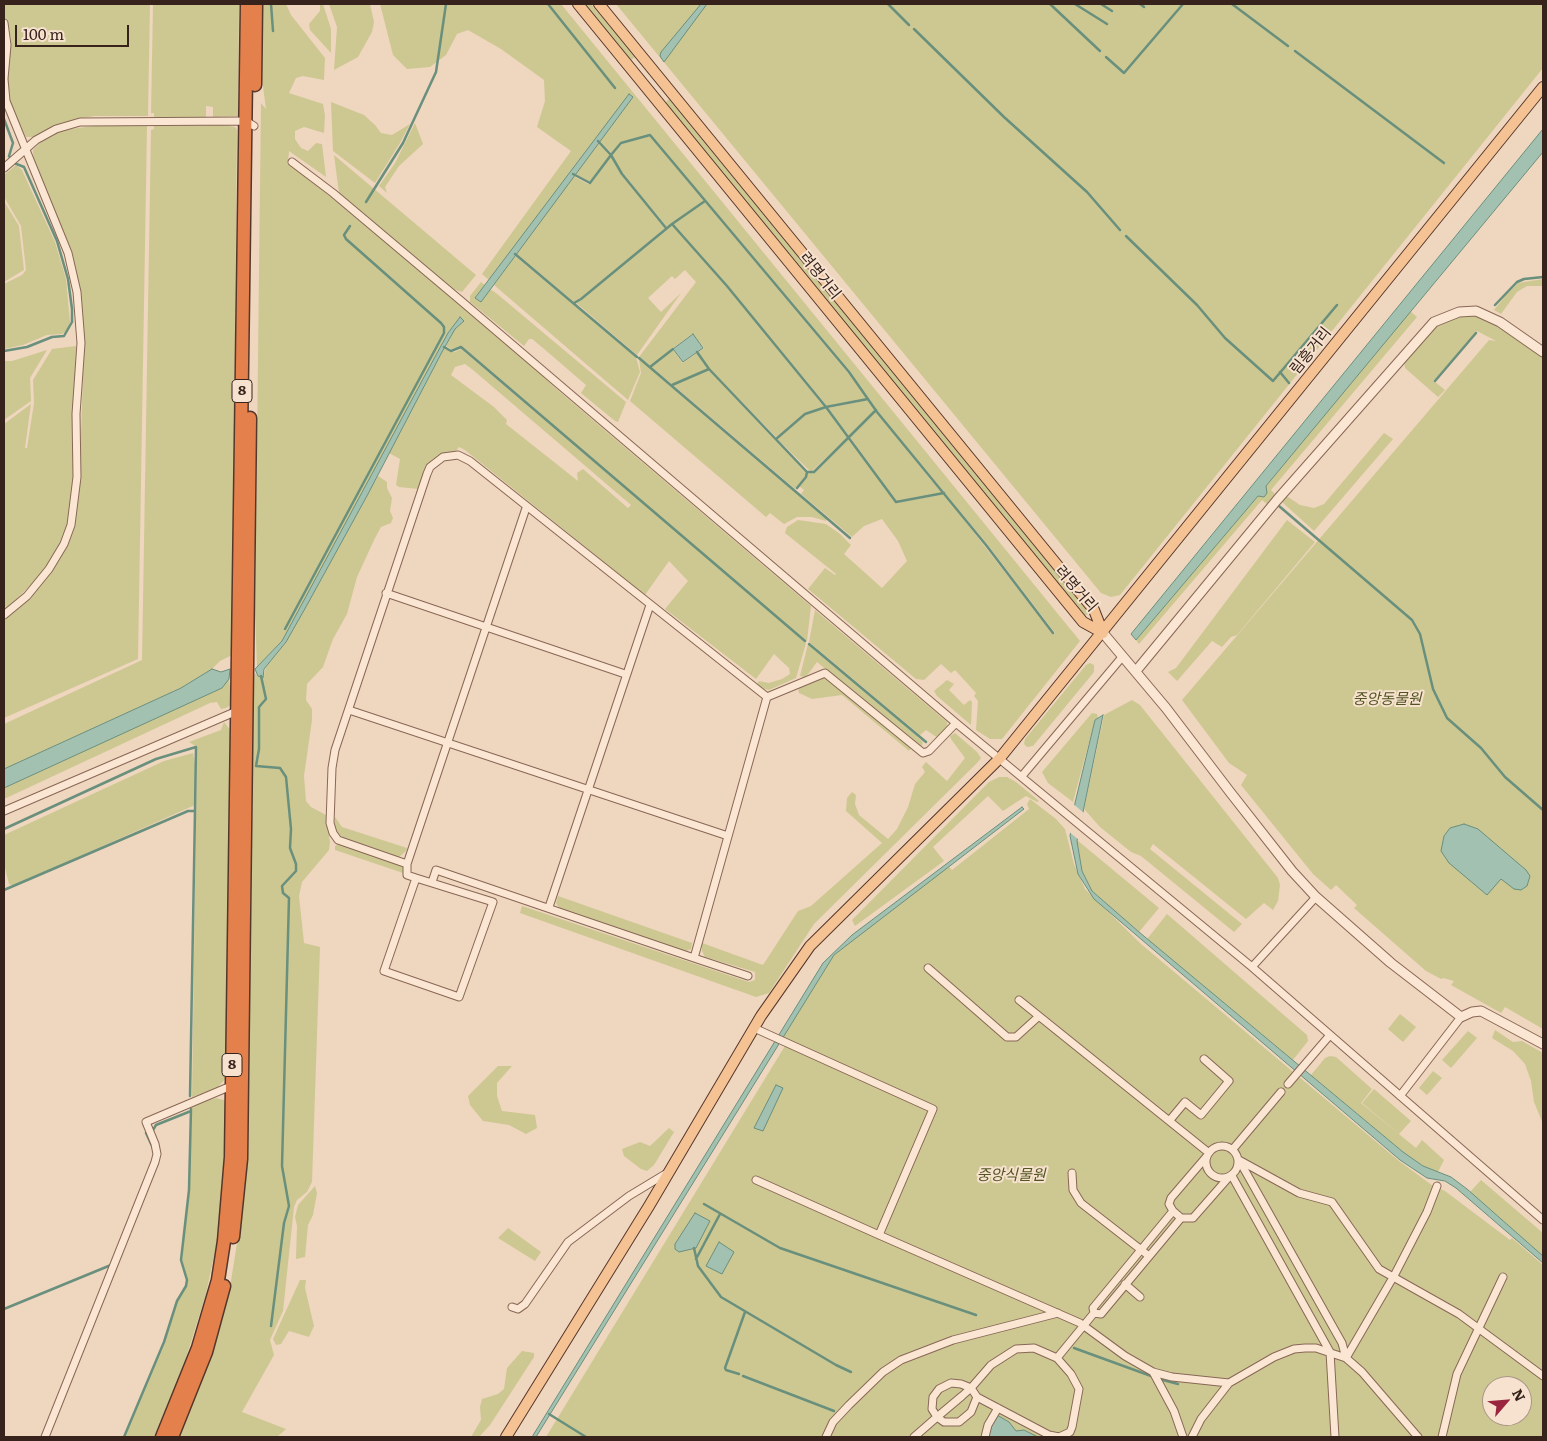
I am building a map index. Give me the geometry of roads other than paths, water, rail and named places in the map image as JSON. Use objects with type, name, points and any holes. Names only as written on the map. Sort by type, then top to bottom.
[{"type":"highway","name":"8","points":[[247,4],[250,124]]},
{"type":"highway","name":"8","points":[[172,1437],[214,1326],[226,1279],[237,1205],[241,1150],[242,661],[250,124],[256,4]]},
{"type":"highway","name":"8","points":[[162,1437],[198,1348],[218,1280],[228,1200],[237,711],[242,681]]},
{"type":"main road","name":"려명거리","points":[[578,4],[1083,622],[1103,633]]},
{"type":"main road","name":"려명거리","points":[[600,4],[1094,610],[1103,633]]},
{"type":"main road","name":"림흥거리","points":[[506,1437],[670,1171],[754,1028],[810,946],[1000,758],[1543,87]]},
{"type":"street","points":[[4,23],[8,45],[4,94],[63,239],[77,292],[81,343],[76,414],[77,477],[73,519],[64,544],[39,583],[18,605],[4,616]]},
{"type":"street","points":[[4,168],[25,148],[56,129],[80,122],[250,124]]},
{"type":"street","points":[[292,162],[333,193],[460,300],[956,723],[1252,967],[1543,1220]]},
{"type":"street","points":[[1136,671],[1277,500],[1434,322],[1459,312],[1476,312],[1500,322],[1543,352]]},
{"type":"street","points":[[407,864],[338,840],[333,833],[330,823],[332,768],[386,593],[427,474],[430,467],[443,457],[458,455],[470,461],[526,508],[767,696]]},
{"type":"street","points":[[416,878],[384,971],[459,997],[493,902],[407,875],[407,864],[526,508]]},
{"type":"street","points":[[386,593],[485,628],[626,674]]},
{"type":"street","points":[[549,907],[650,605]]},
{"type":"street","points":[[1103,633],[1136,671],[1292,871],[1316,897],[1391,963],[1461,1017]]},
{"type":"street","points":[[1022,776],[1123,656]]},
{"type":"street","points":[[767,696],[825,673],[923,753],[932,748],[956,723]]},
{"type":"street","points":[[694,958],[767,696]]},
{"type":"street","points":[[349,710],[728,836]]},
{"type":"street","points":[[4,811],[237,711]]},
{"type":"street","points":[[432,882],[436,870],[748,976]]},
{"type":"street","points":[[1252,967],[1316,897]]},
{"type":"street","points":[[928,968],[1007,1037],[1016,1037],[1038,1017]]},
{"type":"street","points":[[1019,1000],[1170,1120],[1208,1154]]},
{"type":"street","points":[[1400,1096],[1461,1017],[1472,1012],[1481,1011],[1543,1044]]},
{"type":"street","points":[[754,1028],[933,1108],[878,1235]]},
{"type":"street","points":[[1288,1084],[1330,1035]]},
{"type":"street","points":[[1170,1120],[1185,1102],[1201,1115],[1229,1081],[1204,1060]]},
{"type":"street","points":[[45,1437],[155,1162],[157,1154],[155,1144],[146,1122],[231,1086]]},
{"type":"street","points":[[1233,1149],[1281,1092]]},
{"type":"street","points":[[1239,1160],[1238,1167],[1198,1214],[1189,1220],[1181,1218],[1173,1212],[1169,1204],[1171,1198],[1208,1154],[1222,1146],[1233,1149],[1342,1343],[1346,1358]]},
{"type":"street","points":[[1208,1154],[1206,1164],[1210,1173],[1220,1179],[1230,1176]]},
{"type":"street","points":[[1239,1160],[1299,1193],[1332,1202],[1372,1261],[1384,1273],[1394,1276],[1459,1314],[1543,1376]]},
{"type":"street","points":[[512,1307],[518,1309],[525,1304],[568,1242],[629,1196],[670,1171]]},
{"type":"street","points":[[1072,1173],[1073,1190],[1081,1203],[1150,1256]]},
{"type":"street","points":[[1230,1176],[1330,1352],[1335,1437]]},
{"type":"street","points":[[756,1180],[1084,1325],[1125,1356],[1153,1372],[1172,1377],[1229,1383]]},
{"type":"street","points":[[1346,1358],[1394,1276],[1427,1212],[1437,1186]]},
{"type":"street","points":[[1057,1358],[1094,1313],[1093,1308],[1140,1249],[1173,1212]]},
{"type":"street","points":[[1094,1313],[1101,1314],[1181,1218]]},
{"type":"street","points":[[1442,1437],[1454,1383],[1478,1328],[1503,1278]]},
{"type":"street","points":[[1125,1284],[1140,1297]]},
{"type":"street","points":[[826,1437],[833,1422],[849,1405],[883,1372],[901,1360],[946,1342],[1058,1313]]},
{"type":"street","points":[[914,1437],[937,1417],[971,1388],[991,1366],[1016,1349],[1034,1348],[1057,1358],[1071,1374],[1079,1389],[1070,1432],[1065,1435],[1054,1436],[977,1397],[971,1388],[954,1383],[939,1389],[932,1403],[937,1417],[950,1424],[959,1422],[971,1412],[977,1397]]},
{"type":"street","points":[[1192,1437],[1200,1419],[1229,1383],[1274,1357],[1294,1349],[1316,1348],[1346,1358],[1362,1372],[1418,1437]]},
{"type":"street","points":[[1153,1372],[1174,1411],[1183,1437]]},
{"type":"street","points":[[985,1437],[988,1425],[998,1408]]},
{"type":"waterway","points":[[271,4],[273,31]]},
{"type":"waterway","points":[[366,202],[403,143],[436,72],[446,4]]},
{"type":"waterway","points":[[548,4],[615,88]]},
{"type":"waterway","points":[[888,4],[909,25]]},
{"type":"waterway","points":[[1050,4],[1100,51]]},
{"type":"waterway","points":[[1075,4],[1107,24]]},
{"type":"waterway","points":[[1101,4],[1112,11]]},
{"type":"waterway","points":[[1140,4],[1144,7]]},
{"type":"waterway","points":[[1106,57],[1124,73],[1183,4]]},
{"type":"waterway","points":[[1232,4],[1288,46]]},
{"type":"waterway","points":[[914,29],[1004,117],[1087,192],[1120,230]]},
{"type":"waterway","points":[[1295,51],[1444,163]]},
{"type":"waterway","points":[[4,119],[13,143],[9,156],[14,163],[24,167],[57,241],[68,279],[72,309],[72,322],[64,336],[52,337],[27,347],[4,351]]},
{"type":"waterway","points":[[598,141],[611,155],[621,143],[650,135],[849,372],[877,412],[986,545],[1053,633]]},
{"type":"waterway","points":[[573,174],[590,183],[611,155],[622,174],[666,228]]},
{"type":"waterway","points":[[574,303],[672,224],[705,201]]},
{"type":"waterway","points":[[672,224],[727,286],[826,407],[896,502],[944,493]]},
{"type":"waterway","points":[[285,629],[444,333],[444,327],[441,323],[346,239],[344,235],[350,226]]},
{"type":"waterway","points":[[1126,236],[1197,305],[1225,338],[1273,381],[1337,305]]},
{"type":"waterway","points":[[515,254],[637,357]]},
{"type":"waterway","points":[[1495,305],[1517,282],[1524,279],[1543,277]]},
{"type":"waterway","points":[[1435,381],[1476,333]]},
{"type":"waterway","points":[[444,347],[451,351],[461,347],[805,641]]},
{"type":"waterway","points":[[650,367],[673,349]]},
{"type":"waterway","points":[[697,352],[709,369]]},
{"type":"waterway","points":[[639,358],[850,538]]},
{"type":"waterway","points":[[672,385],[709,369],[807,472],[806,477],[797,488]]},
{"type":"waterway","points":[[1280,372],[1289,383]]},
{"type":"waterway","points":[[776,439],[805,414],[826,407],[868,399]]},
{"type":"waterway","points":[[807,472],[814,472],[876,410]]},
{"type":"waterway","points":[[1279,506],[1412,620],[1420,634],[1433,689],[1447,718],[1481,748],[1505,777],[1543,810]]},
{"type":"waterway","points":[[809,644],[926,742]]},
{"type":"waterway","points":[[261,676],[266,699],[259,707],[259,749],[256,766],[280,768],[286,777],[291,829],[290,848],[296,864],[296,871],[282,886],[283,893],[289,898],[282,1166],[289,1206],[284,1223],[271,1326]]},
{"type":"waterway","points":[[4,829],[156,759],[196,747],[195,811]]},
{"type":"waterway","points":[[4,890],[188,811],[195,811],[190,1096]]},
{"type":"waterway","points":[[124,1437],[164,1342],[177,1301],[186,1286],[187,1280],[181,1260],[189,1190],[191,1109]]},
{"type":"waterway","points":[[153,1130],[156,1125],[191,1111]]},
{"type":"waterway","points":[[146,1133],[153,1148]]},
{"type":"waterway","points":[[704,1204],[780,1248],[976,1315]]},
{"type":"waterway","points":[[696,1259],[720,1214]]},
{"type":"waterway","points":[[694,1248],[698,1266],[721,1297],[851,1372]]},
{"type":"waterway","points":[[4,1309],[111,1265]]},
{"type":"waterway","points":[[739,1374],[725,1368],[745,1312]]},
{"type":"waterway","points":[[1074,1348],[1151,1376]]},
{"type":"waterway","points":[[743,1376],[834,1411]]},
{"type":"waterway","points":[[1163,1380],[1178,1384]]},
{"type":"waterway","points":[[549,1414],[586,1437]]},
{"type":"park label","name":"중앙동물원","points":[[1387,700]]},
{"type":"park label","name":"중앙식물원","points":[[1011,1176]]}]
